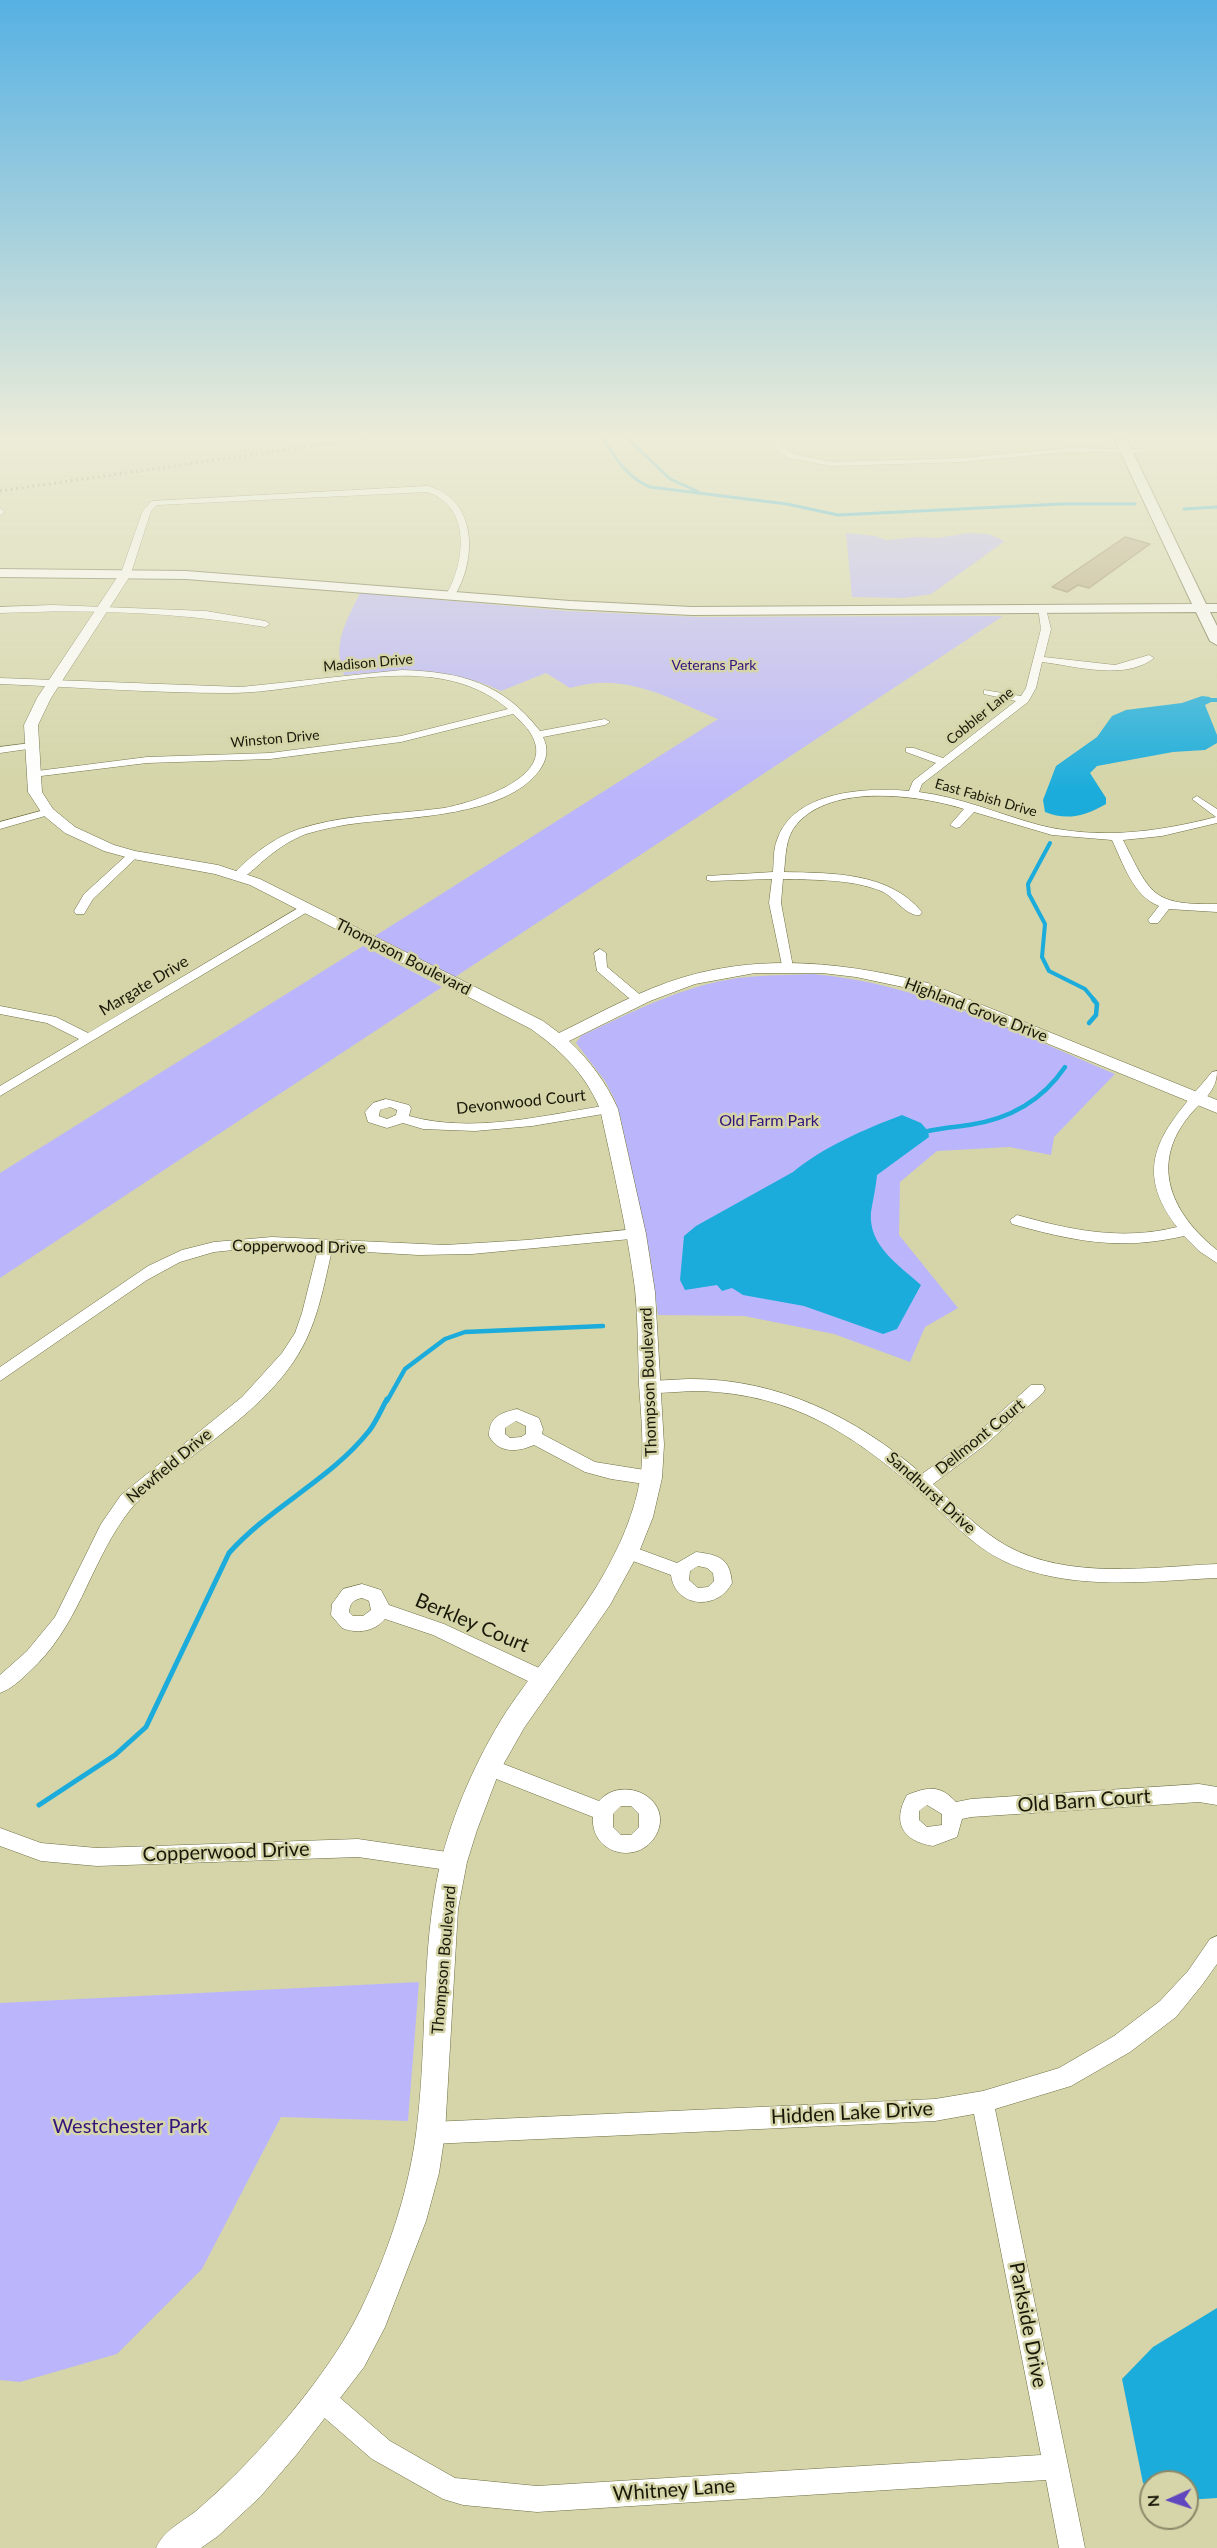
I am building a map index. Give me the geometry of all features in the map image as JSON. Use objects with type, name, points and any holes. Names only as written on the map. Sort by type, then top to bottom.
[{"type":"main road","points":[[1185,555],[1213,604],[1217,641]]},
{"type":"main road","points":[[0,573],[126,573],[257,579],[570,605],[692,611],[1041,609],[1060,613],[1213,604]]},
{"type":"street","points":[[126,573],[132,555]]},
{"type":"street","points":[[451,595],[464,565],[464,555]]},
{"type":"street","name":"Thompson Boulevard","points":[[126,573],[54,683],[31,725],[35,792],[48,812],[83,837],[133,855],[218,870],[275,891],[537,1025],[558,1040],[583,1064],[609,1109],[636,1234],[645,1292],[653,1444],[651,1478],[642,1517],[628,1552],[602,1598],[515,1720],[488,1767],[464,1830],[454,1862],[445,1909],[431,2133],[424,2173],[414,2211],[374,2316],[353,2356],[322,2399],[248,2485],[206,2524],[172,2548]]},
{"type":"street","points":[[0,610],[53,608],[206,614],[265,624]]},
{"type":"street","name":"Cobbler Lane","points":[[913,794],[917,783],[1024,700],[1031,688],[1046,629],[1041,609]]},
{"type":"street","points":[[1038,659],[1115,668],[1125,667],[1149,658]]},
{"type":"street","name":"Madison Drive","points":[[0,681],[253,689],[368,675],[428,674],[452,677],[483,687],[508,702],[537,735]]},
{"type":"street","points":[[987,692],[1024,700]]},
{"type":"street","name":"Winston Drive","points":[[33,774],[147,760],[270,756],[313,751],[400,738],[516,710]]},
{"type":"street","points":[[238,876],[267,851],[302,832],[336,824],[465,807],[495,796],[522,782],[538,765],[542,750],[537,735],[605,722]]},
{"type":"street","points":[[0,750],[31,746]]},
{"type":"street","points":[[910,750],[944,762]]},
{"type":"street","name":"East Fabish Drive","points":[[787,967],[775,903],[784,831],[799,815],[818,804],[843,797],[886,793],[913,794],[941,799],[1048,830],[1116,837],[1161,835],[1217,820]]},
{"type":"street","points":[[1197,799],[1217,814]]},
{"type":"street","points":[[956,825],[971,808]]},
{"type":"street","points":[[0,826],[48,812]]},
{"type":"street","points":[[1116,837],[1144,888],[1152,898],[1166,904],[1187,908],[1217,908]]},
{"type":"street","points":[[80,911],[88,897],[133,855]]},
{"type":"street","points":[[711,878],[748,875],[833,879],[876,886],[889,890],[916,912]]},
{"type":"street","points":[[1154,921],[1166,904]]},
{"type":"street","name":"Margate Drive","points":[[0,1092],[306,908]]},
{"type":"street","points":[[600,953],[601,968],[640,1001]]},
{"type":"street","name":"Highland Grove Drive","points":[[558,1040],[666,989],[708,976],[751,968],[835,968],[875,974],[922,986],[1217,1107]]},
{"type":"street","points":[[0,1010],[51,1020],[89,1039]]},
{"type":"street","points":[[1217,1075],[1175,1124],[1166,1138],[1161,1165],[1166,1195],[1186,1230],[1217,1258]]},
{"type":"street","name":"Devonwood Court","points":[[402,1118],[423,1125],[483,1125],[609,1109]]},
{"type":"street","points":[[1017,1220],[1086,1238],[1109,1241],[1158,1238],[1186,1230]]},
{"type":"street","name":"Copperwood Drive","points":[[0,1375],[142,1276],[169,1261],[197,1251],[231,1245],[270,1243],[419,1250],[472,1249],[636,1234]]},
{"type":"street","name":"Newfield Drive","points":[[0,1685],[31,1660],[57,1628],[112,1518],[127,1500],[252,1398],[291,1353],[302,1333],[326,1245]]},
{"type":"street","name":"Sandhurst Drive","points":[[651,1387],[709,1386],[761,1393],[794,1402],[854,1429],[883,1450],[976,1535],[1013,1558],[1045,1569],[1070,1574],[1102,1575],[1217,1571]]},
{"type":"street","name":"Dellmont Court","points":[[921,1484],[979,1441],[1037,1389]]},
{"type":"street","points":[[533,1437],[591,1467],[651,1478]]},
{"type":"street","points":[[628,1552],[680,1571]]},
{"type":"street","name":"Berkley Court","points":[[380,1610],[438,1629],[545,1680]]},
{"type":"street","points":[[488,1767],[603,1812]]},
{"type":"street","name":"Old Barn Court","points":[[952,1812],[971,1808],[1199,1793],[1217,1796]]},
{"type":"street","name":"Copperwood Drive","points":[[0,1837],[41,1852],[97,1857],[358,1848],[454,1862]]},
{"type":"street","name":"Hidden Lake Drive","points":[[431,2133],[935,2110],[983,2102],[1063,2078],[1122,2044],[1168,2009],[1196,1978],[1217,1946]]},
{"type":"street","name":"Parkside Drive","points":[[983,2102],[1072,2548]]},
{"type":"street","name":"Whitney Lane","points":[[322,2399],[381,2450],[452,2490],[463,2493],[537,2499],[1056,2467]]},
{"type":"green space","points":[[848,555],[986,555],[931,594],[904,598],[852,597]]},
{"type":"green space","name":"Veterans Park","points":[[360,593],[567,611],[698,617],[1003,616],[455,977],[375,936],[718,719],[646,689],[609,683],[570,688],[546,673],[501,691],[482,683],[444,674],[384,672],[344,675],[339,653],[340,643],[346,623]]},
{"type":"green space","points":[[363,946],[442,987],[0,1278],[0,1173]]},
{"type":"green space","name":"Old Farm Park","points":[[813,974],[853,979],[930,999],[1005,1027],[1115,1074],[1054,1137],[1051,1155],[1009,1147],[937,1151],[900,1182],[899,1235],[958,1308],[925,1327],[910,1362],[834,1334],[744,1316],[658,1315],[650,1256],[615,1100],[605,1081],[576,1043],[581,1036],[619,1018],[697,987],[738,978]]},
{"type":"green space","name":"Westchester Park","points":[[419,1982],[408,2121],[281,2117],[202,2269],[117,2354],[20,2382],[0,2380],[0,2003]]},
{"type":"water","points":[[1202,696],[1210,697],[1211,702],[1205,705],[1217,735],[1217,743],[1205,750],[1173,752],[1097,766],[1090,773],[1106,798],[1106,804],[1091,812],[1076,816],[1068,817],[1045,812],[1043,800],[1056,766],[1097,737],[1112,716],[1126,710],[1182,703]]},
{"type":"water","points":[[902,1115],[921,1123],[928,1131],[929,1137],[877,1175],[871,1212],[874,1235],[880,1245],[921,1285],[897,1329],[883,1334],[804,1306],[743,1295],[732,1288],[722,1291],[717,1285],[685,1290],[680,1280],[684,1236],[696,1226],[793,1172],[831,1147]]},
{"type":"water","points":[[1217,2308],[1217,2498],[1199,2499],[1199,2470],[1140,2470],[1122,2379],[1153,2347]]},
{"type":"building","points":[[1099,555],[1135,555],[1089,588],[1078,585],[1067,592],[1052,587]]},
{"type":"waterway","points":[[1210,700],[1217,700]]},
{"type":"waterway","points":[[1050,843],[1028,884],[1029,894],[1045,924],[1042,957],[1049,971],[1085,989],[1095,1001]]},
{"type":"waterway","points":[[1089,1023],[1096,1015],[1097,1004],[1093,999]]},
{"type":"waterway","points":[[928,1131],[984,1122],[1011,1113],[1046,1090],[1065,1067]]},
{"type":"waterway","points":[[387,1401],[405,1369],[445,1339],[465,1332],[603,1326]]},
{"type":"waterway","points":[[39,1805],[115,1755],[146,1727],[229,1553],[263,1521],[318,1479],[353,1448],[372,1427],[387,1399]]}]
